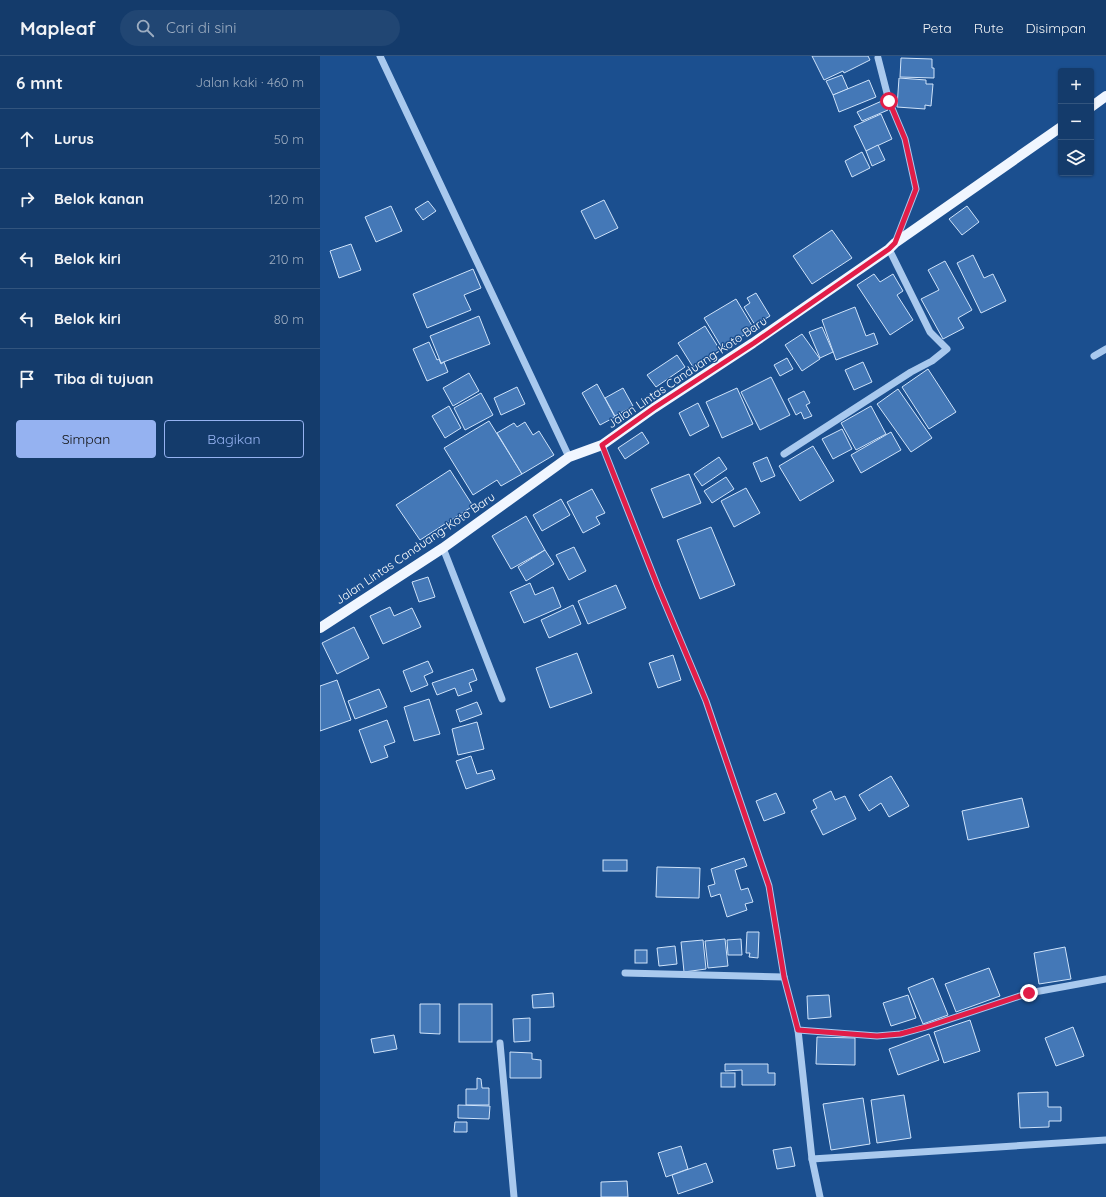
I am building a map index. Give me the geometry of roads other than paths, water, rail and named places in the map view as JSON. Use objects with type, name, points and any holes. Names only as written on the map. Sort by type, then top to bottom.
[{"type":"main road","points":[[1094,105],[1106,96]]},
{"type":"main road","name":"Jalan Lintas Canduang-Koto Baru","points":[[320,628],[442,548],[569,457],[602,445],[654,408],[754,343],[1058,129]]},
{"type":"street","points":[[380,56],[569,457]]},
{"type":"street","points":[[784,454],[911,372],[932,361],[946,349],[930,332],[892,246],[916,189],[905,139],[889,101],[878,58]]},
{"type":"street","points":[[1094,356],[1106,349]]},
{"type":"street","points":[[602,445],[658,587],[706,701],[769,886],[784,977],[798,1030],[812,1159],[820,1197]]},
{"type":"street","points":[[442,548],[502,699]]},
{"type":"street","points":[[625,973],[784,977]]},
{"type":"street","points":[[798,1030],[877,1036],[900,1034],[926,1027],[1029,993],[1106,979]]},
{"type":"street","points":[[500,1042],[514,1197]]},
{"type":"street","points":[[812,1159],[1106,1140]]}]
